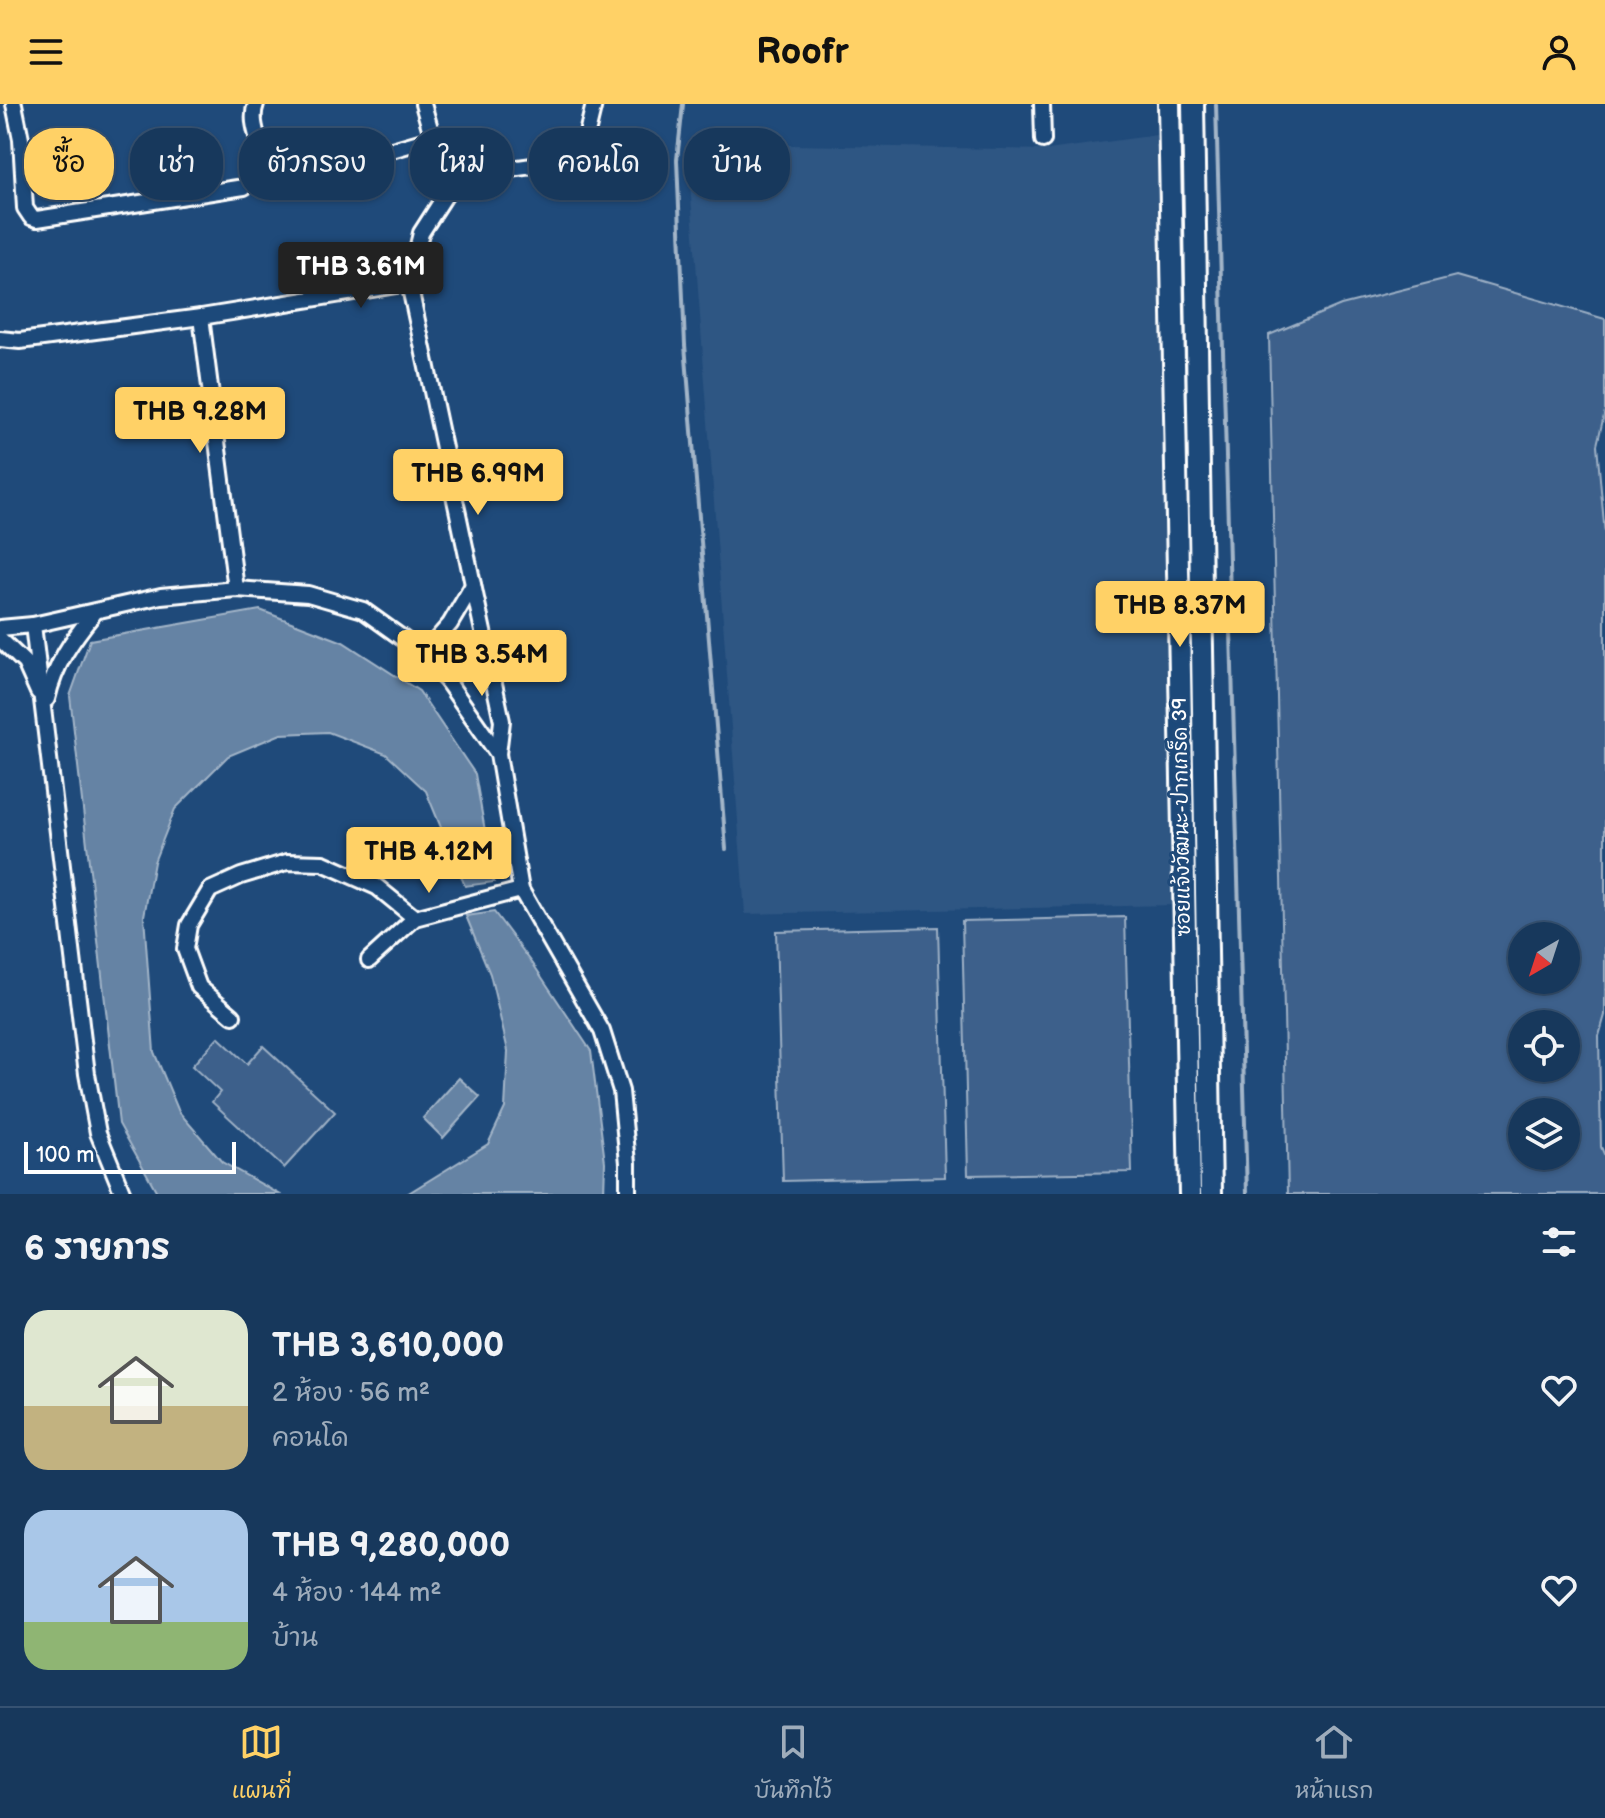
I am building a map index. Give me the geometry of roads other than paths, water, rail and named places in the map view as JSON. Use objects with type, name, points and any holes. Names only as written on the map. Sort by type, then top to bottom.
[{"type":"main road","name":"ซอยแจ้งวัฒนะ-ปากเกร็ด 39","points":[[1169,104],[1190,1194]]},
{"type":"main road","name":"ซอยแจ้งวัฒนะ-ปากเกร็ด 39","points":[[1193,104],[1211,1194]]},
{"type":"street","points":[[14,104],[21,139],[25,208],[31,217],[37,219],[244,187],[258,177],[263,161],[254,121],[256,104]]},
{"type":"street","points":[[423,104],[430,128]]},
{"type":"street","points":[[513,169],[554,163],[584,146],[594,104]]},
{"type":"street","points":[[1042,104],[1043,140]]},
{"type":"street","points":[[442,200],[421,233],[409,283],[502,721],[498,754],[521,890],[602,1031],[621,1091],[628,1194]]},
{"type":"street","points":[[0,339],[20,341],[201,317],[409,283]]},
{"type":"street","points":[[201,317],[236,589]]},
{"type":"street","points":[[422,656],[450,624],[473,585]]},
{"type":"street","points":[[0,628],[94,613],[161,596],[236,589],[308,594],[363,610],[409,643],[447,681],[498,754]]},
{"type":"street","points":[[45,707],[52,678],[67,647],[94,613]]},
{"type":"street","points":[[33,625],[87,1074],[98,1133],[123,1194]]},
{"type":"street","points":[[0,639],[25,663],[45,707]]},
{"type":"street","points":[[447,681],[486,646]]},
{"type":"street","points":[[233,1016],[199,987],[185,949],[189,925],[210,890],[241,876],[287,862],[323,863],[377,887],[415,918]]},
{"type":"street","points":[[369,960],[415,918],[521,890]]},
{"type":"waterway","points":[[683,104],[677,160],[685,345],[726,849]]},
{"type":"waterway","points":[[1216,104],[1247,1194]]}]
